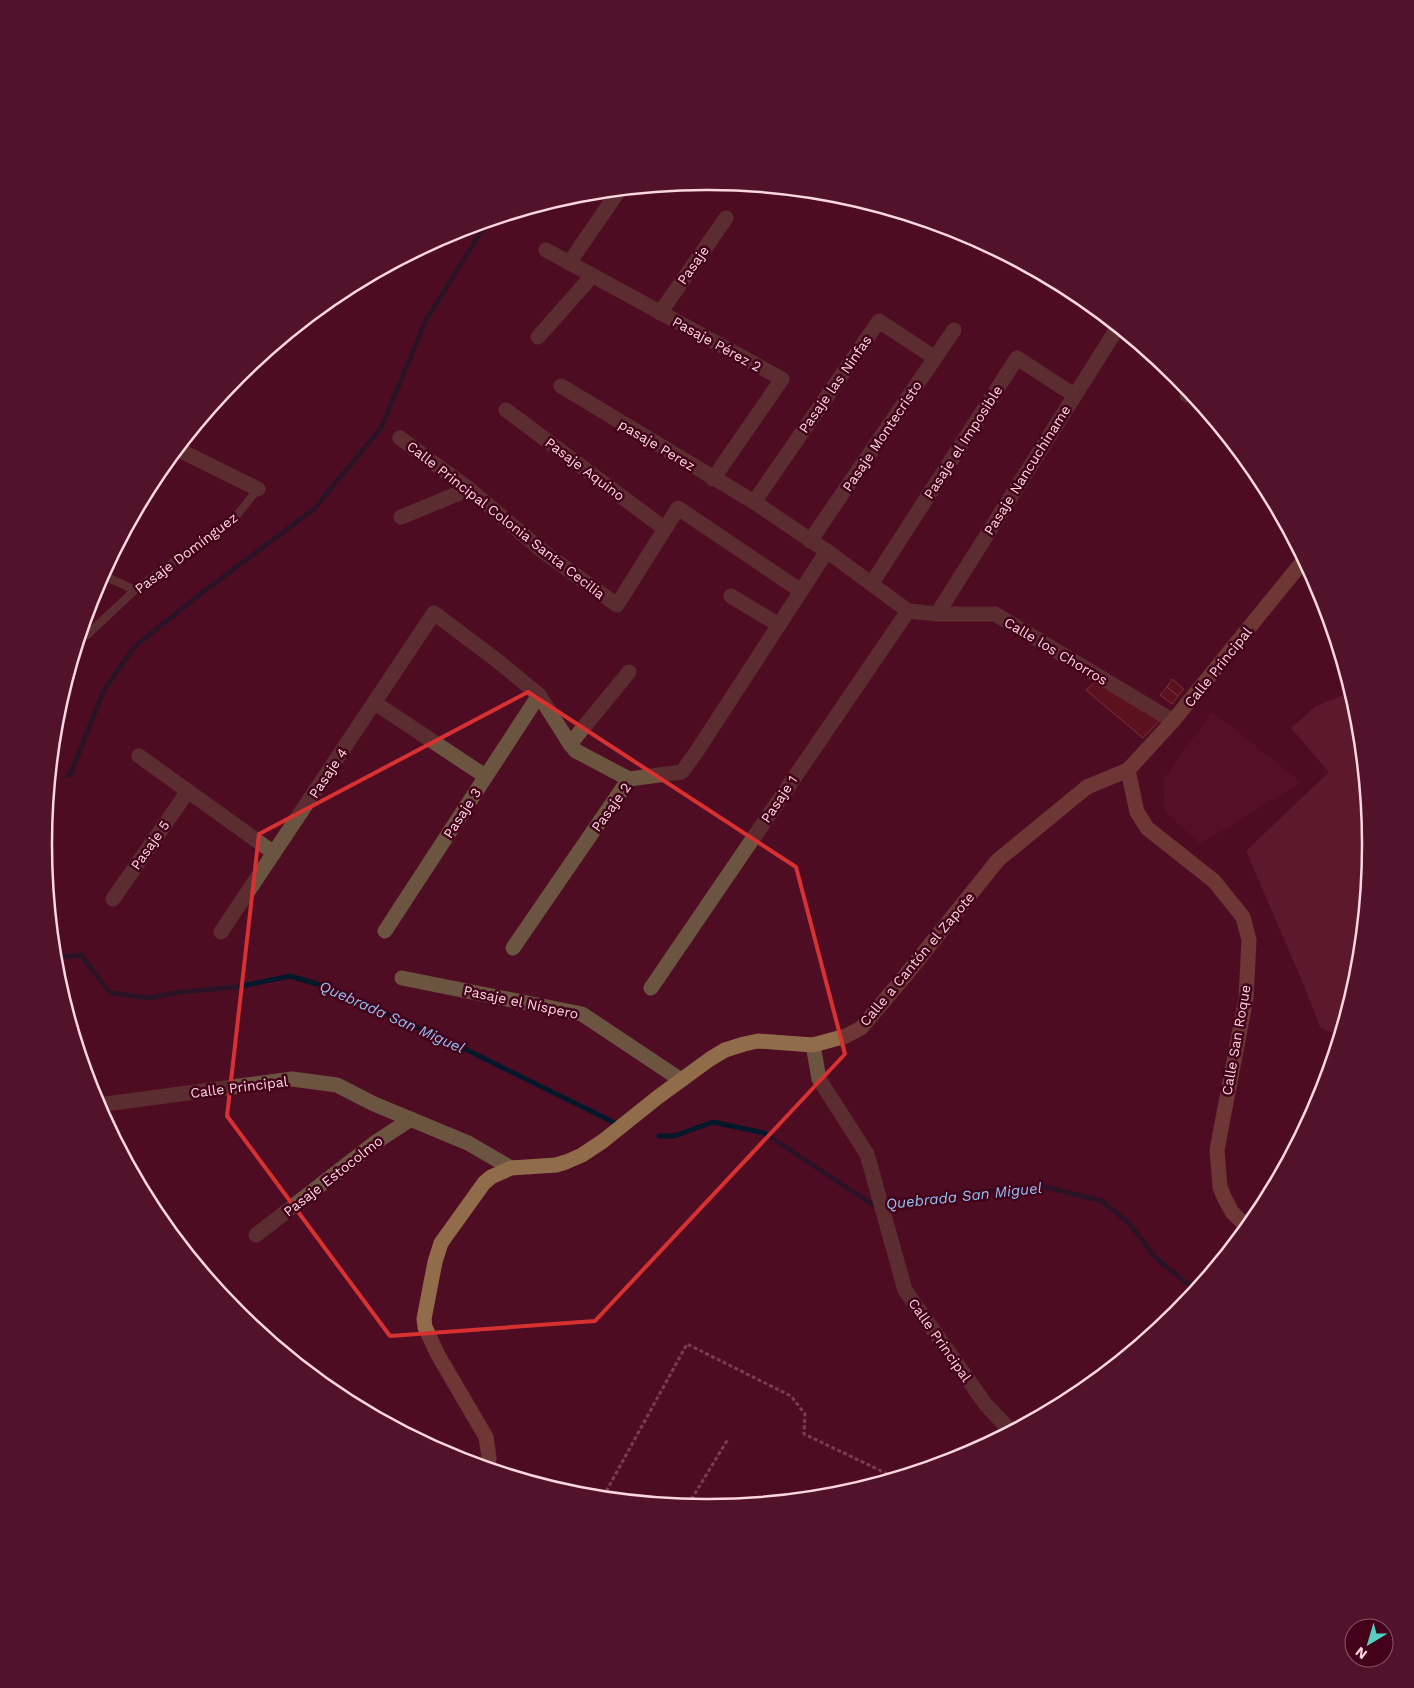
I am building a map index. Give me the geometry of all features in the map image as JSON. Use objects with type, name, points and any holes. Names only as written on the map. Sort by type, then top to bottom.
[{"type":"street","points":[[568,263],[615,196]]},
{"type":"street","name":"Pasaje","points":[[660,313],[726,218]]},
{"type":"street","name":"Pasaje Pérez 2","points":[[546,250],[782,379],[714,479]]},
{"type":"street","points":[[538,337],[592,276]]},
{"type":"street","name":"Pasaje las Ninfas","points":[[754,502],[879,322],[935,358]]},
{"type":"street","name":"Pasaje Montecristo","points":[[810,541],[954,330]]},
{"type":"street","name":"Pasaje Nancuchiname","points":[[937,614],[1114,332]]},
{"type":"street","name":"Pasaje el Imposible","points":[[872,583],[1017,358],[1074,395]]},
{"type":"street","name":"pasaje Perez","points":[[561,386],[754,502]]},
{"type":"street","name":"Pasaje Aquino","points":[[506,410],[664,529]]},
{"type":"street","name":"Calle Principal Colonia Santa Cecilia","points":[[400,438],[469,489],[546,553],[617,605],[678,508],[801,590]]},
{"type":"street","name":"Pasaje Domínguez","points":[[183,452],[258,490]]},
{"type":"street","points":[[401,517],[469,489]]},
{"type":"street","points":[[754,502],[827,551],[908,611]]},
{"type":"street","name":"Pasaje 2","points":[[513,948],[629,779],[682,772],[827,551]]},
{"type":"street","name":"Calle Principal","points":[[1128,770],[1174,721],[1299,566]]},
{"type":"street","points":[[731,596],[779,625]]},
{"type":"street","name":"Calle los Chorros","points":[[908,611],[937,614],[995,614],[1174,721]]},
{"type":"street","name":"Pasaje 1","points":[[651,988],[908,611]]},
{"type":"street","name":"Pasaje 4","points":[[221,932],[434,614],[499,662],[539,695]]},
{"type":"street","points":[[570,744],[629,672]]},
{"type":"street","points":[[539,695],[576,751],[629,779]]},
{"type":"street","name":"Pasaje 3","points":[[385,931],[539,695]]},
{"type":"street","points":[[375,703],[485,776]]},
{"type":"street","points":[[139,756],[274,853]]},
{"type":"street","name":"Calle a Cantón el Zapote","points":[[489,1461],[486,1437],[438,1355],[425,1327],[424,1313],[441,1243],[484,1183],[491,1177],[511,1168],[556,1164],[582,1155],[603,1141],[681,1080],[725,1050],[758,1041],[813,1045],[846,1036],[861,1028],[906,976],[998,860],[1087,787],[1128,770]]},
{"type":"street","name":"Calle San Roque","points":[[1128,770],[1137,812],[1147,828],[1214,881],[1244,917],[1249,940],[1246,998],[1217,1150],[1220,1187],[1232,1212],[1241,1221]]},
{"type":"street","name":"Pasaje 5","points":[[113,899],[188,791]]},
{"type":"street","name":"Pasaje el Níspero","points":[[402,978],[582,1014],[681,1080]]},
{"type":"street","name":"Calle Principal","points":[[813,1045],[819,1079],[867,1154],[905,1290],[986,1405],[1006,1426]]},
{"type":"street","name":"Calle Principal","points":[[107,1104],[292,1080],[337,1085],[374,1104],[468,1144],[511,1168]]},
{"type":"street","name":"Pasaje Estocolmo","points":[[256,1235],[376,1142],[410,1119]]},
{"type":"lane","name":"Pasaje Domínguez","points":[[88,635],[135,590],[230,521],[243,509],[258,490]]},
{"type":"lane","points":[[109,578],[135,590]]},
{"type":"path","points":[[607,1490],[687,1344],[791,1396],[805,1414],[804,1434],[886,1473]]},
{"type":"path","points":[[692,1498],[728,1439]]},
{"type":"highlighted area","points":[[528,692],[796,867],[845,1054],[595,1321],[390,1336],[227,1116],[259,834]]},
{"type":"shaded area","points":[[1344,695],[1356,759],[1360,801],[1362,844],[1356,929],[1349,972],[1333,1033],[1320,1027],[1246,851],[1329,772],[1291,728],[1316,706]]},
{"type":"shaded area","points":[[1212,712],[1301,782],[1200,844],[1165,811],[1163,780]]},
{"type":"building","points":[[1100,677],[1164,716],[1143,738],[1086,690]]},
{"type":"building","points":[[1172,679],[1184,689],[1178,696],[1167,687]]},
{"type":"building","points":[[1167,687],[1178,696],[1172,704],[1160,695]]},
{"type":"waterway","points":[[67,776],[70,775],[104,690],[135,646],[203,592],[314,509],[381,428],[426,320],[483,229]]},
{"type":"waterway","name":"Quebrada San Miguel","points":[[63,957],[81,955],[110,993],[149,998],[180,992],[237,987],[290,976],[327,987],[463,1048],[615,1123]]},
{"type":"waterway","name":"Quebrada San Miguel","points":[[659,1136],[674,1136],[713,1122],[764,1133],[873,1205],[905,1204],[960,1194],[1041,1186],[1102,1201],[1128,1222],[1156,1258],[1191,1285]]}]
